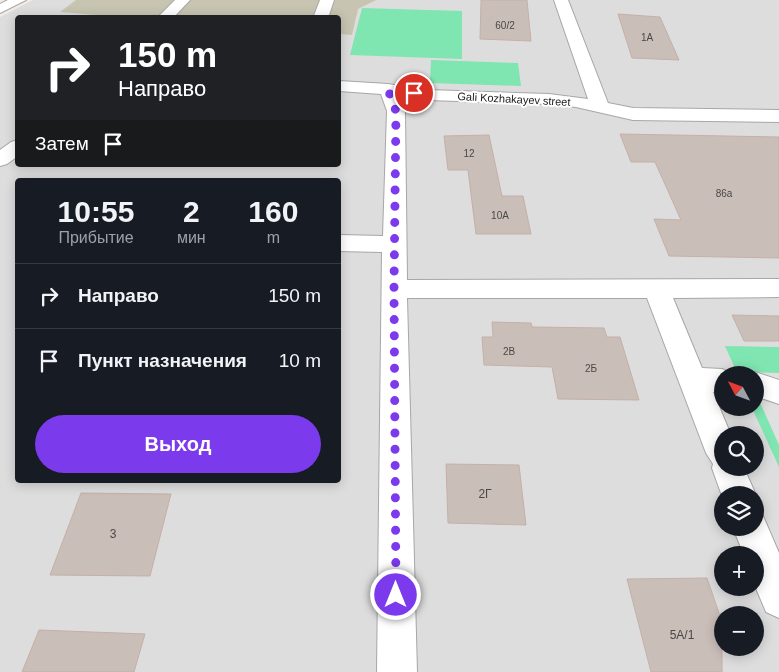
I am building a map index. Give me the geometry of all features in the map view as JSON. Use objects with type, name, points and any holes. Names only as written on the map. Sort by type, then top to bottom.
[{"type":"street","points":[[0,9],[19,0]]},
{"type":"street","points":[[167,15],[183,0]]},
{"type":"street","points":[[321,15],[326,0]]},
{"type":"street","points":[[561,0],[600,106]]},
{"type":"street","name":"Gali Kozhakayev street","points":[[341,86],[388,89],[428,95],[549,99],[600,106],[633,114],[779,116]]},
{"type":"street","points":[[388,89],[396,111],[394,289],[397,672]]},
{"type":"street","points":[[0,160],[15,148]]},
{"type":"street","points":[[341,242],[395,244]]},
{"type":"street","points":[[656,287],[714,433]]},
{"type":"street","points":[[394,289],[779,288]]},
{"type":"street","points":[[694,379],[714,380]]},
{"type":"street","points":[[764,387],[779,392]]},
{"type":"street","points":[[754,536],[779,599]]},
{"type":"shaded area","points":[[33,0],[779,0],[779,672],[0,672],[0,17]]},
{"type":"shaded area","points":[[76,0],[376,0],[358,9],[352,35],[341,34],[341,15],[97,15],[60,12]]},
{"type":"shaded area","points":[[764,373],[779,373],[779,445],[764,411]]},
{"type":"green space","points":[[362,8],[462,11],[462,59],[350,55]]},
{"type":"green space","points":[[431,60],[518,63],[521,86],[430,83]]},
{"type":"green space","points":[[725,346],[779,347],[779,467],[764,434],[764,426],[760,426],[756,416],[764,416],[764,366],[734,366]]},
{"type":"building","points":[[481,0],[527,0],[531,41],[480,39]]},
{"type":"building","points":[[618,14],[660,17],[679,60],[632,58]]},
{"type":"building","points":[[620,134],[779,137],[779,258],[669,256],[654,219],[681,220],[655,162],[631,162]]},
{"type":"building","points":[[489,135],[502,196],[523,196],[531,234],[476,234],[468,170],[448,170],[444,136]]},
{"type":"building","points":[[732,315],[779,316],[779,341],[744,341]]},
{"type":"building","points":[[492,322],[531,323],[532,327],[604,328],[607,337],[620,337],[639,400],[558,399],[552,367],[484,365],[482,337],[493,337]]},
{"type":"building","points":[[446,464],[519,465],[526,525],[448,523]]},
{"type":"building","points":[[81,493],[171,494],[150,576],[50,575]]},
{"type":"building","points":[[707,578],[717,606],[714,606],[714,656],[722,656],[722,672],[651,672],[627,579]]},
{"type":"building","points":[[39,630],[145,634],[134,672],[22,672]]},
{"type":"route","points":[[396,595],[394,289],[396,111],[388,89],[414,93]]}]
